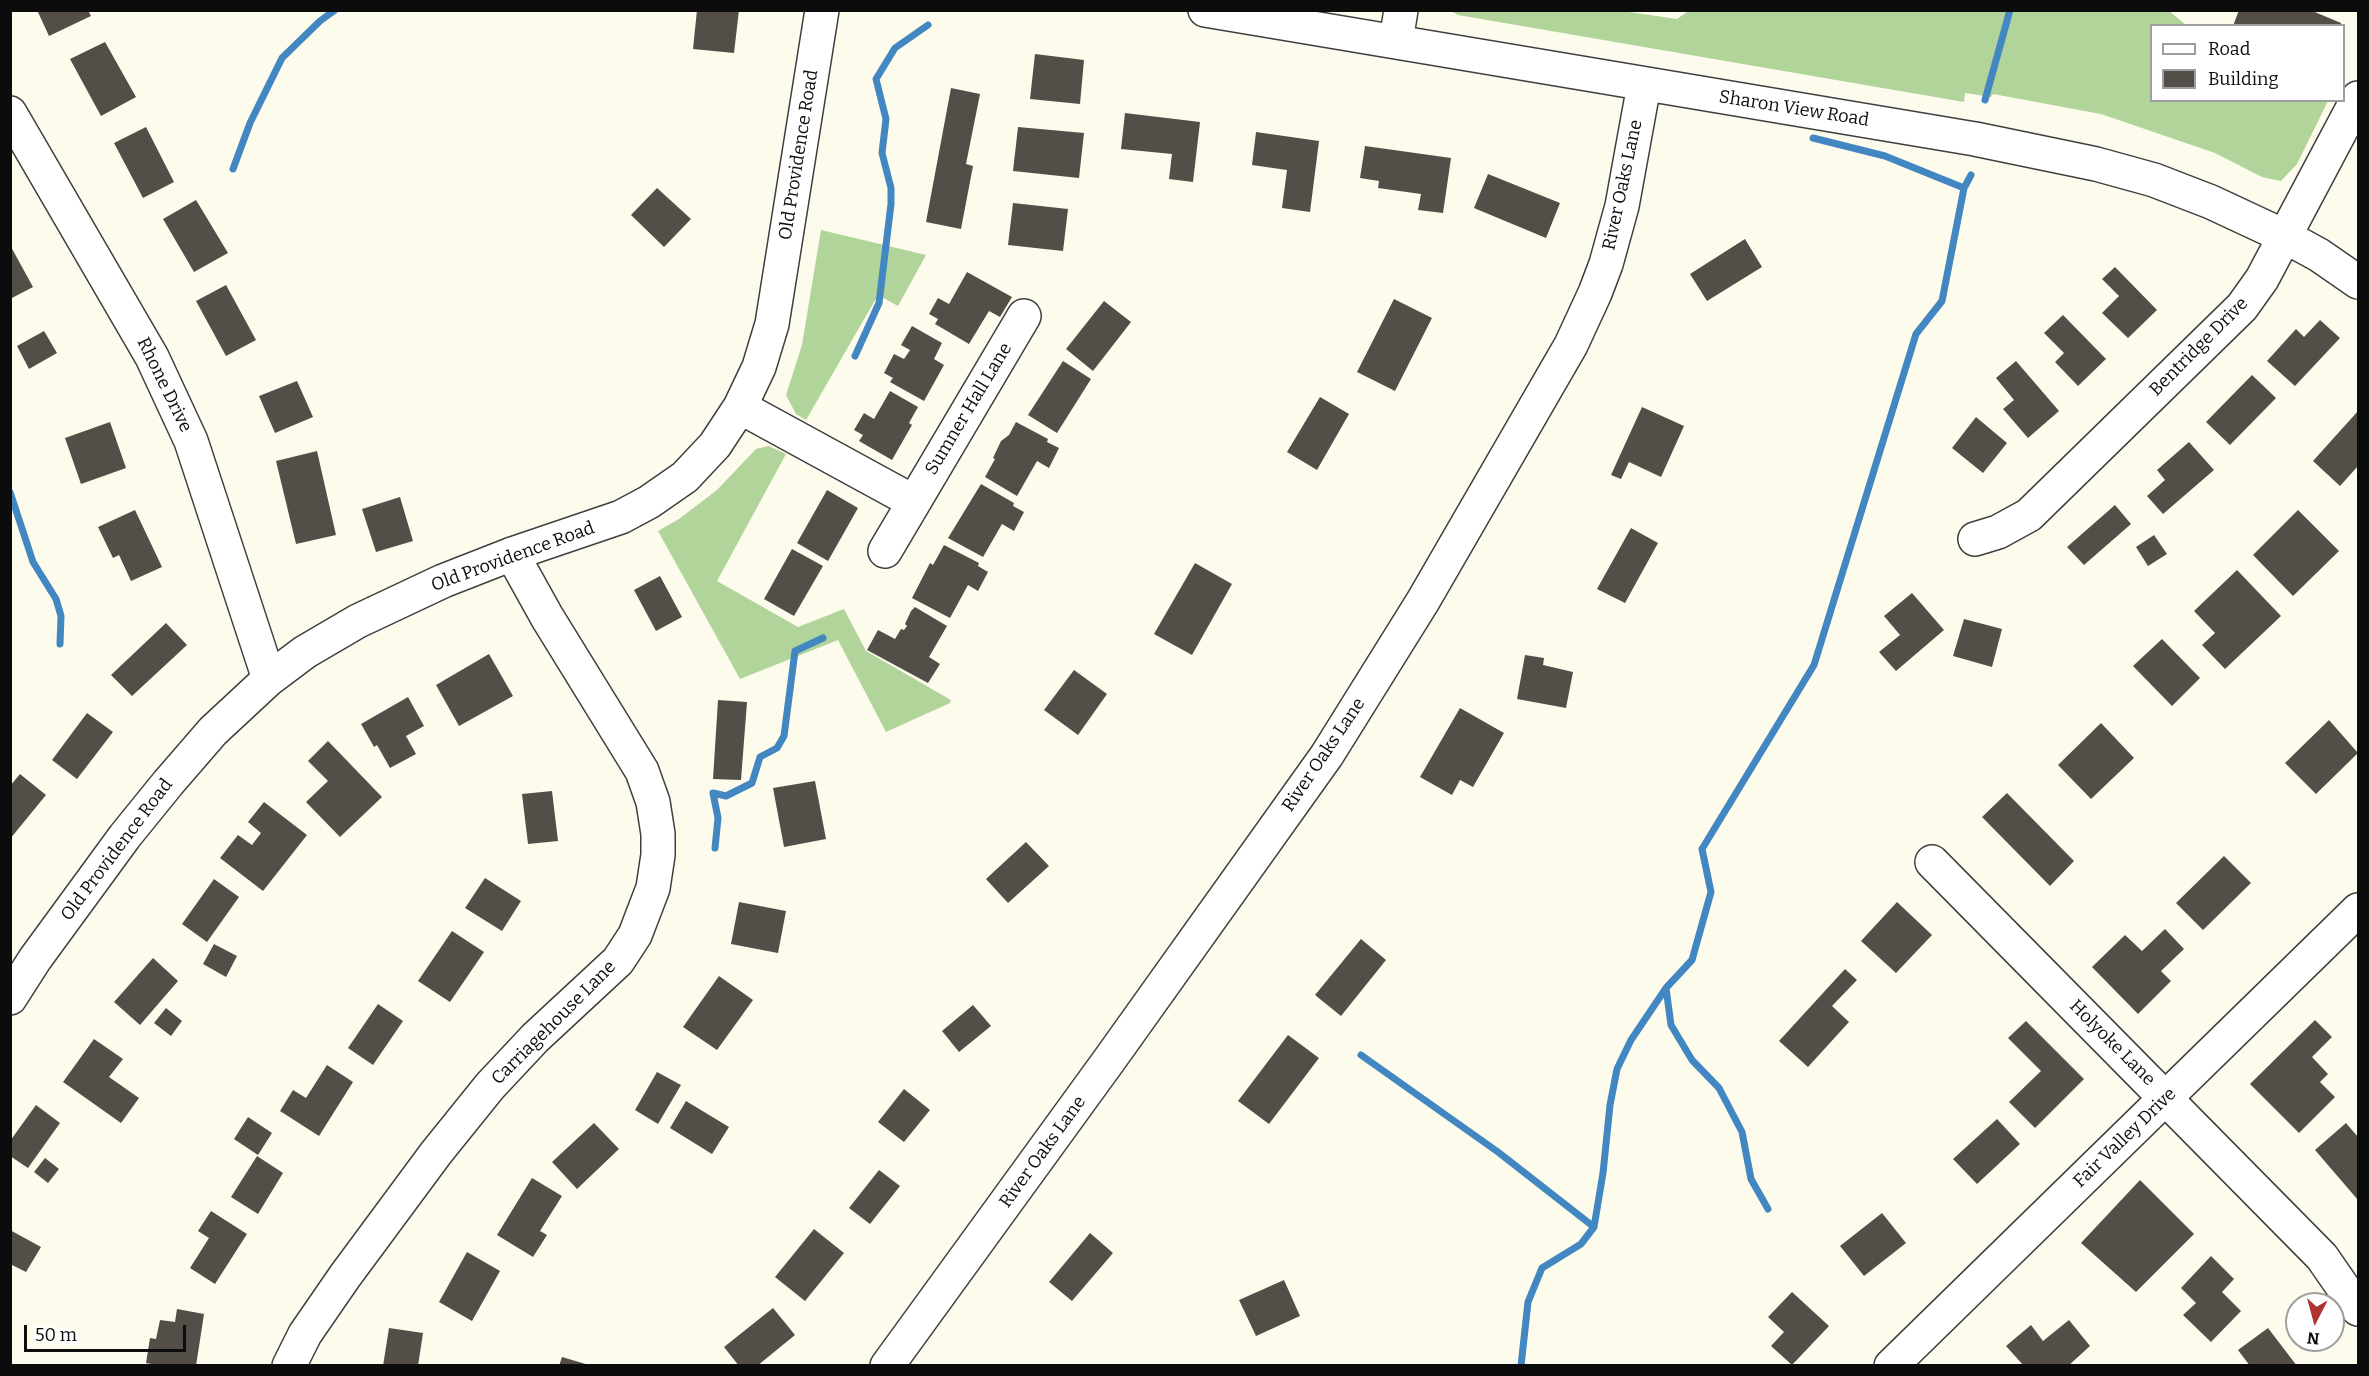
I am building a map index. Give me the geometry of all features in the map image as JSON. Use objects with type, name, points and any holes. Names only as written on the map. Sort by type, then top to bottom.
[{"type":"street","name":"Old Providence Road","points":[[10,998],[48,940],[168,783],[213,731],[268,679],[305,652],[358,621],[443,581],[512,554],[621,518],[649,502],[701,462],[740,407],[759,367],[772,324],[822,10]]},
{"type":"street","name":"Sharon View Road","points":[[1205,10],[1398,26],[1644,85],[1975,139],[2096,164],[2154,180],[2211,202],[2286,237],[2319,255],[2358,282]]},
{"type":"street","name":"River Oaks Lane","points":[[887,1365],[1131,1030],[1327,755],[1423,601],[1571,345],[1595,293],[1606,264],[1622,206],[1644,85]]},
{"type":"street","name":"Bentridge Drive","points":[[1975,539],[1998,532],[2029,515],[2242,307],[2262,279],[2286,237],[2358,98]]},
{"type":"street","name":"Rhone Drive","points":[[10,113],[152,357],[191,441],[268,679]]},
{"type":"street","name":"Sumner Hall Lane","points":[[885,551],[1024,316]]},
{"type":"street","points":[[740,407],[914,502]]},
{"type":"street","name":"Carriagehouse Lane","points":[[289,1365],[305,1334],[345,1276],[490,1086],[535,1038],[618,961],[635,934],[653,888],[658,855],[658,834],[653,802],[642,771],[547,617],[512,554]]},
{"type":"street","name":"Holyoke Lane","points":[[1932,862],[2322,1257],[2358,1309]]},
{"type":"street","name":"Fair Valley Drive","points":[[1890,1365],[2358,910]]},
{"type":"green space","points":[[1690,10],[2169,11],[2185,24],[2150,24],[2150,102],[2328,102],[2297,164],[2281,181],[2262,177],[2215,153],[2101,114],[1993,94],[1991,97],[1965,93],[1964,102],[1458,15],[1451,11],[1622,11],[1677,19]]},
{"type":"green space","points":[[821,230],[926,255],[898,306],[878,295],[806,420],[796,414],[786,395],[802,345]]},
{"type":"green space","points":[[769,446],[786,454],[717,581],[798,627],[844,609],[866,651],[951,700],[950,703],[886,732],[838,640],[740,679],[658,531],[679,519],[717,490],[756,449]]},
{"type":"building","points":[[37,10],[88,10],[91,16],[49,36]]},
{"type":"building","points":[[697,10],[739,10],[734,53],[693,49]]},
{"type":"building","points":[[2239,10],[2310,10],[2341,23],[2341,24],[2234,24]]},
{"type":"building","points":[[105,42],[136,97],[101,116],[70,59]]},
{"type":"building","points":[[1035,54],[1084,60],[1080,104],[1030,99]]},
{"type":"building","points":[[951,88],[980,94],[966,164],[973,166],[961,229],[926,222]]},
{"type":"building","points":[[1125,113],[1200,122],[1193,182],[1169,179],[1172,154],[1121,149]]},
{"type":"building","points":[[146,127],[174,182],[143,198],[114,143]]},
{"type":"building","points":[[1018,127],[1084,133],[1079,178],[1013,171]]},
{"type":"building","points":[[1256,132],[1319,141],[1310,212],[1282,208],[1287,170],[1252,165]]},
{"type":"building","points":[[1365,146],[1451,158],[1443,213],[1418,210],[1421,194],[1378,188],[1379,181],[1360,178]]},
{"type":"building","points":[[1488,174],[1560,203],[1546,238],[1474,208]]},
{"type":"building","points":[[657,188],[691,219],[664,247],[631,215]]},
{"type":"building","points":[[196,200],[228,253],[194,272],[163,219]]},
{"type":"building","points":[[1013,203],[1068,209],[1063,251],[1008,245]]},
{"type":"building","points":[[1745,239],[1762,267],[1707,301],[1690,274]]},
{"type":"building","points":[[10,245],[33,287],[10,299]]},
{"type":"building","points":[[2115,267],[2157,310],[2128,338],[2102,313],[2119,296],[2102,279]]},
{"type":"building","points":[[967,272],[1012,297],[1000,317],[989,311],[969,344],[935,324],[938,319],[929,314],[938,298],[949,304]]},
{"type":"building","points":[[226,285],[256,340],[226,356],[196,301]]},
{"type":"building","points":[[1394,299],[1432,318],[1395,391],[1357,372]]},
{"type":"building","points":[[1104,301],[1131,322],[1093,371],[1066,349]]},
{"type":"building","points":[[2063,315],[2106,359],[2078,386],[2055,362],[2064,353],[2044,333]]},
{"type":"building","points":[[2320,320],[2340,338],[2295,386],[2267,361],[2296,329],[2304,337]]},
{"type":"building","points":[[912,326],[942,343],[934,359],[944,365],[924,401],[890,382],[893,378],[884,373],[894,354],[904,359],[910,350],[901,345]]},
{"type":"building","points":[[44,331],[57,353],[29,369],[17,346]]},
{"type":"building","points":[[1063,361],[1091,379],[1057,433],[1028,415]]},
{"type":"building","points":[[2016,361],[2059,411],[2028,438],[2003,409],[2014,400],[1996,378]]},
{"type":"building","points":[[2252,375],[2276,398],[2230,445],[2206,422]]},
{"type":"building","points":[[297,381],[313,417],[275,433],[259,396]]},
{"type":"building","points":[[890,391],[918,407],[909,423],[912,425],[892,460],[859,441],[863,435],[854,430],[864,413],[874,419]]},
{"type":"building","points":[[1320,397],[1349,414],[1317,470],[1287,452]]},
{"type":"building","points":[[1642,407],[1684,426],[1661,477],[1629,462],[1621,479],[1611,475]]},
{"type":"building","points":[[2358,411],[2358,466],[2340,486],[2313,461]]},
{"type":"building","points":[[1976,417],[2007,443],[1983,473],[1952,448]]},
{"type":"building","points":[[110,422],[126,468],[81,484],[65,438]]},
{"type":"building","points":[[1016,422],[1048,439],[1047,442],[1059,448],[1049,468],[1037,461],[1017,496],[985,477],[995,459],[993,458],[1001,441],[1009,435]]},
{"type":"building","points":[[2189,442],[2214,470],[2163,514],[2147,496],[2165,480],[2157,470]]},
{"type":"building","points":[[317,451],[336,535],[296,544],[276,461]]},
{"type":"building","points":[[981,484],[1014,503],[1013,506],[1024,512],[1014,531],[1002,524],[983,557],[948,538]]},
{"type":"building","points":[[827,490],[858,508],[828,561],[797,543]]},
{"type":"building","points":[[400,497],[413,541],[376,552],[362,509]]},
{"type":"building","points":[[2115,505],[2131,524],[2084,565],[2067,547]]},
{"type":"building","points":[[135,510],[162,567],[131,581],[119,555],[113,558],[98,527]]},
{"type":"building","points":[[2298,510],[2339,551],[2293,596],[2253,555]]},
{"type":"building","points":[[1631,528],[1658,543],[1625,603],[1597,589]]},
{"type":"building","points":[[2154,535],[2167,554],[2148,566],[2136,547]]},
{"type":"building","points":[[944,545],[979,563],[978,566],[988,572],[978,591],[968,585],[950,618],[912,598],[930,563],[933,565]]},
{"type":"building","points":[[792,549],[823,566],[794,616],[764,599]]},
{"type":"building","points":[[1195,563],[1232,584],[1192,655],[1154,634]]},
{"type":"building","points":[[2237,570],[2281,616],[2225,669],[2202,645],[2215,633],[2194,611]]},
{"type":"building","points":[[660,576],[682,617],[656,631],[634,590]]},
{"type":"building","points":[[1912,593],[1944,630],[1896,671],[1879,652],[1900,635],[1884,616]]},
{"type":"building","points":[[915,607],[947,626],[929,657],[940,664],[928,683],[867,650],[878,630],[895,639],[901,629],[904,630],[907,626],[905,624]]},
{"type":"building","points":[[1964,619],[2002,629],[1992,667],[1953,656]]},
{"type":"building","points":[[166,623],[187,645],[132,696],[111,675]]},
{"type":"building","points":[[2162,639],[2200,678],[2172,706],[2133,666]]},
{"type":"building","points":[[489,654],[513,696],[459,726],[436,685]]},
{"type":"building","points":[[1525,655],[1544,658],[1543,665],[1573,672],[1566,708],[1517,699]]},
{"type":"building","points":[[1074,670],[1107,694],[1078,735],[1044,710]]},
{"type":"building","points":[[408,697],[424,726],[406,736],[416,754],[390,768],[377,745],[374,747],[361,724]]},
{"type":"building","points":[[718,700],[747,702],[741,780],[713,779]]},
{"type":"building","points":[[1460,708],[1504,733],[1473,787],[1460,780],[1452,795],[1420,777]]},
{"type":"building","points":[[87,713],[113,732],[77,779],[52,760]]},
{"type":"building","points":[[2329,720],[2358,753],[2316,794],[2285,763]]},
{"type":"building","points":[[2101,723],[2134,758],[2091,799],[2058,765]]},
{"type":"building","points":[[328,741],[382,797],[340,837],[306,802],[328,781],[308,761]]},
{"type":"building","points":[[20,774],[46,795],[10,839],[10,786]]},
{"type":"building","points":[[815,781],[826,839],[784,847],[773,788]]},
{"type":"building","points":[[552,791],[558,841],[528,844],[522,794]]},
{"type":"building","points":[[2007,793],[2074,861],[2050,886],[1982,817]]},
{"type":"building","points":[[264,802],[307,835],[263,891],[220,858],[238,835],[252,845],[261,833],[248,822]]},
{"type":"building","points":[[1026,842],[1049,866],[1008,903],[986,879]]},
{"type":"building","points":[[2224,856],[2251,883],[2203,930],[2176,903]]},
{"type":"building","points":[[485,878],[521,901],[502,931],[465,908]]},
{"type":"building","points":[[214,879],[239,897],[207,942],[182,924]]},
{"type":"building","points":[[739,902],[786,911],[778,953],[731,944]]},
{"type":"building","points":[[1897,902],[1932,935],[1896,973],[1861,941]]},
{"type":"building","points":[[2165,929],[2184,949],[2161,971],[2171,981],[2138,1014],[2092,967],[2125,935],[2142,951]]},
{"type":"building","points":[[452,931],[484,952],[450,1002],[418,981]]},
{"type":"building","points":[[1361,939],[1386,960],[1341,1016],[1315,995]]},
{"type":"building","points":[[214,944],[237,956],[226,977],[203,964]]},
{"type":"building","points":[[153,958],[178,981],[140,1025],[114,1002]]},
{"type":"building","points":[[1845,969],[1857,980],[1832,1006],[1849,1022],[1808,1067],[1779,1041]]},
{"type":"building","points":[[719,976],[753,1000],[717,1050],[683,1027]]},
{"type":"building","points":[[378,1004],[403,1021],[373,1065],[348,1048]]},
{"type":"building","points":[[973,1005],[991,1026],[959,1052],[942,1031]]},
{"type":"building","points":[[166,1008],[182,1021],[171,1036],[154,1023]]},
{"type":"building","points":[[2315,1020],[2332,1037],[2312,1057],[2328,1074],[2320,1082],[2335,1097],[2299,1133],[2250,1084]]},
{"type":"building","points":[[2026,1021],[2084,1079],[2035,1128],[2009,1102],[2041,1071],[2008,1038]]},
{"type":"building","points":[[1288,1035],[1319,1058],[1269,1124],[1238,1101]]},
{"type":"building","points":[[94,1039],[123,1059],[109,1077],[139,1098],[121,1123],[63,1082]]},
{"type":"building","points":[[327,1065],[353,1082],[319,1136],[280,1111],[293,1090],[306,1098]]},
{"type":"building","points":[[657,1072],[681,1085],[658,1124],[635,1110]]},
{"type":"building","points":[[904,1089],[930,1110],[904,1142],[878,1122]]},
{"type":"building","points":[[686,1101],[729,1127],[712,1154],[670,1128]]},
{"type":"building","points":[[36,1105],[60,1123],[28,1168],[10,1156],[10,1141]]},
{"type":"building","points":[[248,1117],[272,1133],[258,1155],[234,1139]]},
{"type":"building","points":[[1997,1119],[2020,1144],[1977,1184],[1953,1159]]},
{"type":"building","points":[[594,1123],[619,1149],[577,1189],[552,1162]]},
{"type":"building","points":[[2346,1123],[2358,1137],[2358,1200],[2315,1150]]},
{"type":"building","points":[[257,1156],[283,1173],[258,1214],[231,1197]]},
{"type":"building","points":[[45,1158],[59,1169],[48,1183],[34,1172]]},
{"type":"building","points":[[879,1170],[900,1186],[870,1224],[849,1208]]},
{"type":"building","points":[[532,1178],[562,1196],[540,1231],[547,1235],[533,1257],[497,1235]]},
{"type":"building","points":[[2140,1180],[2194,1234],[2136,1292],[2081,1243]]},
{"type":"building","points":[[211,1211],[247,1234],[215,1284],[190,1268],[209,1238],[198,1231]]},
{"type":"building","points":[[1882,1213],[1906,1243],[1864,1276],[1840,1246]]},
{"type":"building","points":[[814,1229],[844,1253],[805,1301],[775,1277]]},
{"type":"building","points":[[10,1230],[41,1247],[26,1272],[10,1264]]},
{"type":"building","points":[[1090,1233],[1113,1253],[1072,1301],[1049,1282]]},
{"type":"building","points":[[467,1252],[500,1271],[472,1321],[439,1302]]},
{"type":"building","points":[[2211,1256],[2234,1279],[2222,1292],[2241,1311],[2211,1342],[2183,1315],[2196,1303],[2181,1288]]},
{"type":"building","points":[[1284,1280],[1300,1316],[1256,1336],[1239,1300]]},
{"type":"building","points":[[1792,1292],[1829,1326],[1792,1365],[1771,1346],[1784,1332],[1768,1317]]},
{"type":"building","points":[[773,1308],[795,1335],[757,1366],[739,1366],[724,1347]]},
{"type":"building","points":[[177,1309],[204,1314],[196,1366],[163,1366],[146,1363],[150,1338],[156,1339],[160,1320],[175,1322]]},
{"type":"building","points":[[2069,1320],[2090,1346],[2068,1366],[2024,1366],[2006,1346],[2031,1325],[2043,1341]]},
{"type":"building","points":[[389,1328],[423,1333],[418,1366],[383,1366]]},
{"type":"building","points":[[2268,1328],[2297,1366],[2250,1366],[2238,1350]]},
{"type":"building","points":[[562,1357],[589,1365],[589,1366],[559,1366]]},
{"type":"waterway","points":[[233,169],[250,123],[282,58],[320,21],[335,10]]},
{"type":"waterway","points":[[1985,100],[2010,10]]},
{"type":"waterway","points":[[855,356],[879,303],[891,204],[891,188],[882,153],[886,119],[876,79],[895,48],[928,25]]},
{"type":"waterway","points":[[1813,138],[1885,156],[1964,188]]},
{"type":"waterway","points":[[1521,1366],[1528,1302],[1542,1268],[1581,1244],[1594,1227],[1617,1069],[1631,1040],[1666,988],[1692,960],[1711,892],[1702,849],[1814,665],[1916,334],[1942,301],[1964,188],[1971,175]]},
{"type":"waterway","points":[[10,492],[33,562],[56,599],[61,616],[60,644]]},
{"type":"waterway","points":[[715,848],[718,818],[713,793],[726,796],[752,783],[760,757],[777,748],[784,736],[795,651],[823,638]]},
{"type":"waterway","points":[[1666,988],[1671,1025],[1692,1060],[1719,1088],[1742,1132],[1751,1179],[1768,1209]]},
{"type":"waterway","points":[[1361,1055],[1498,1152],[1594,1227]]}]
